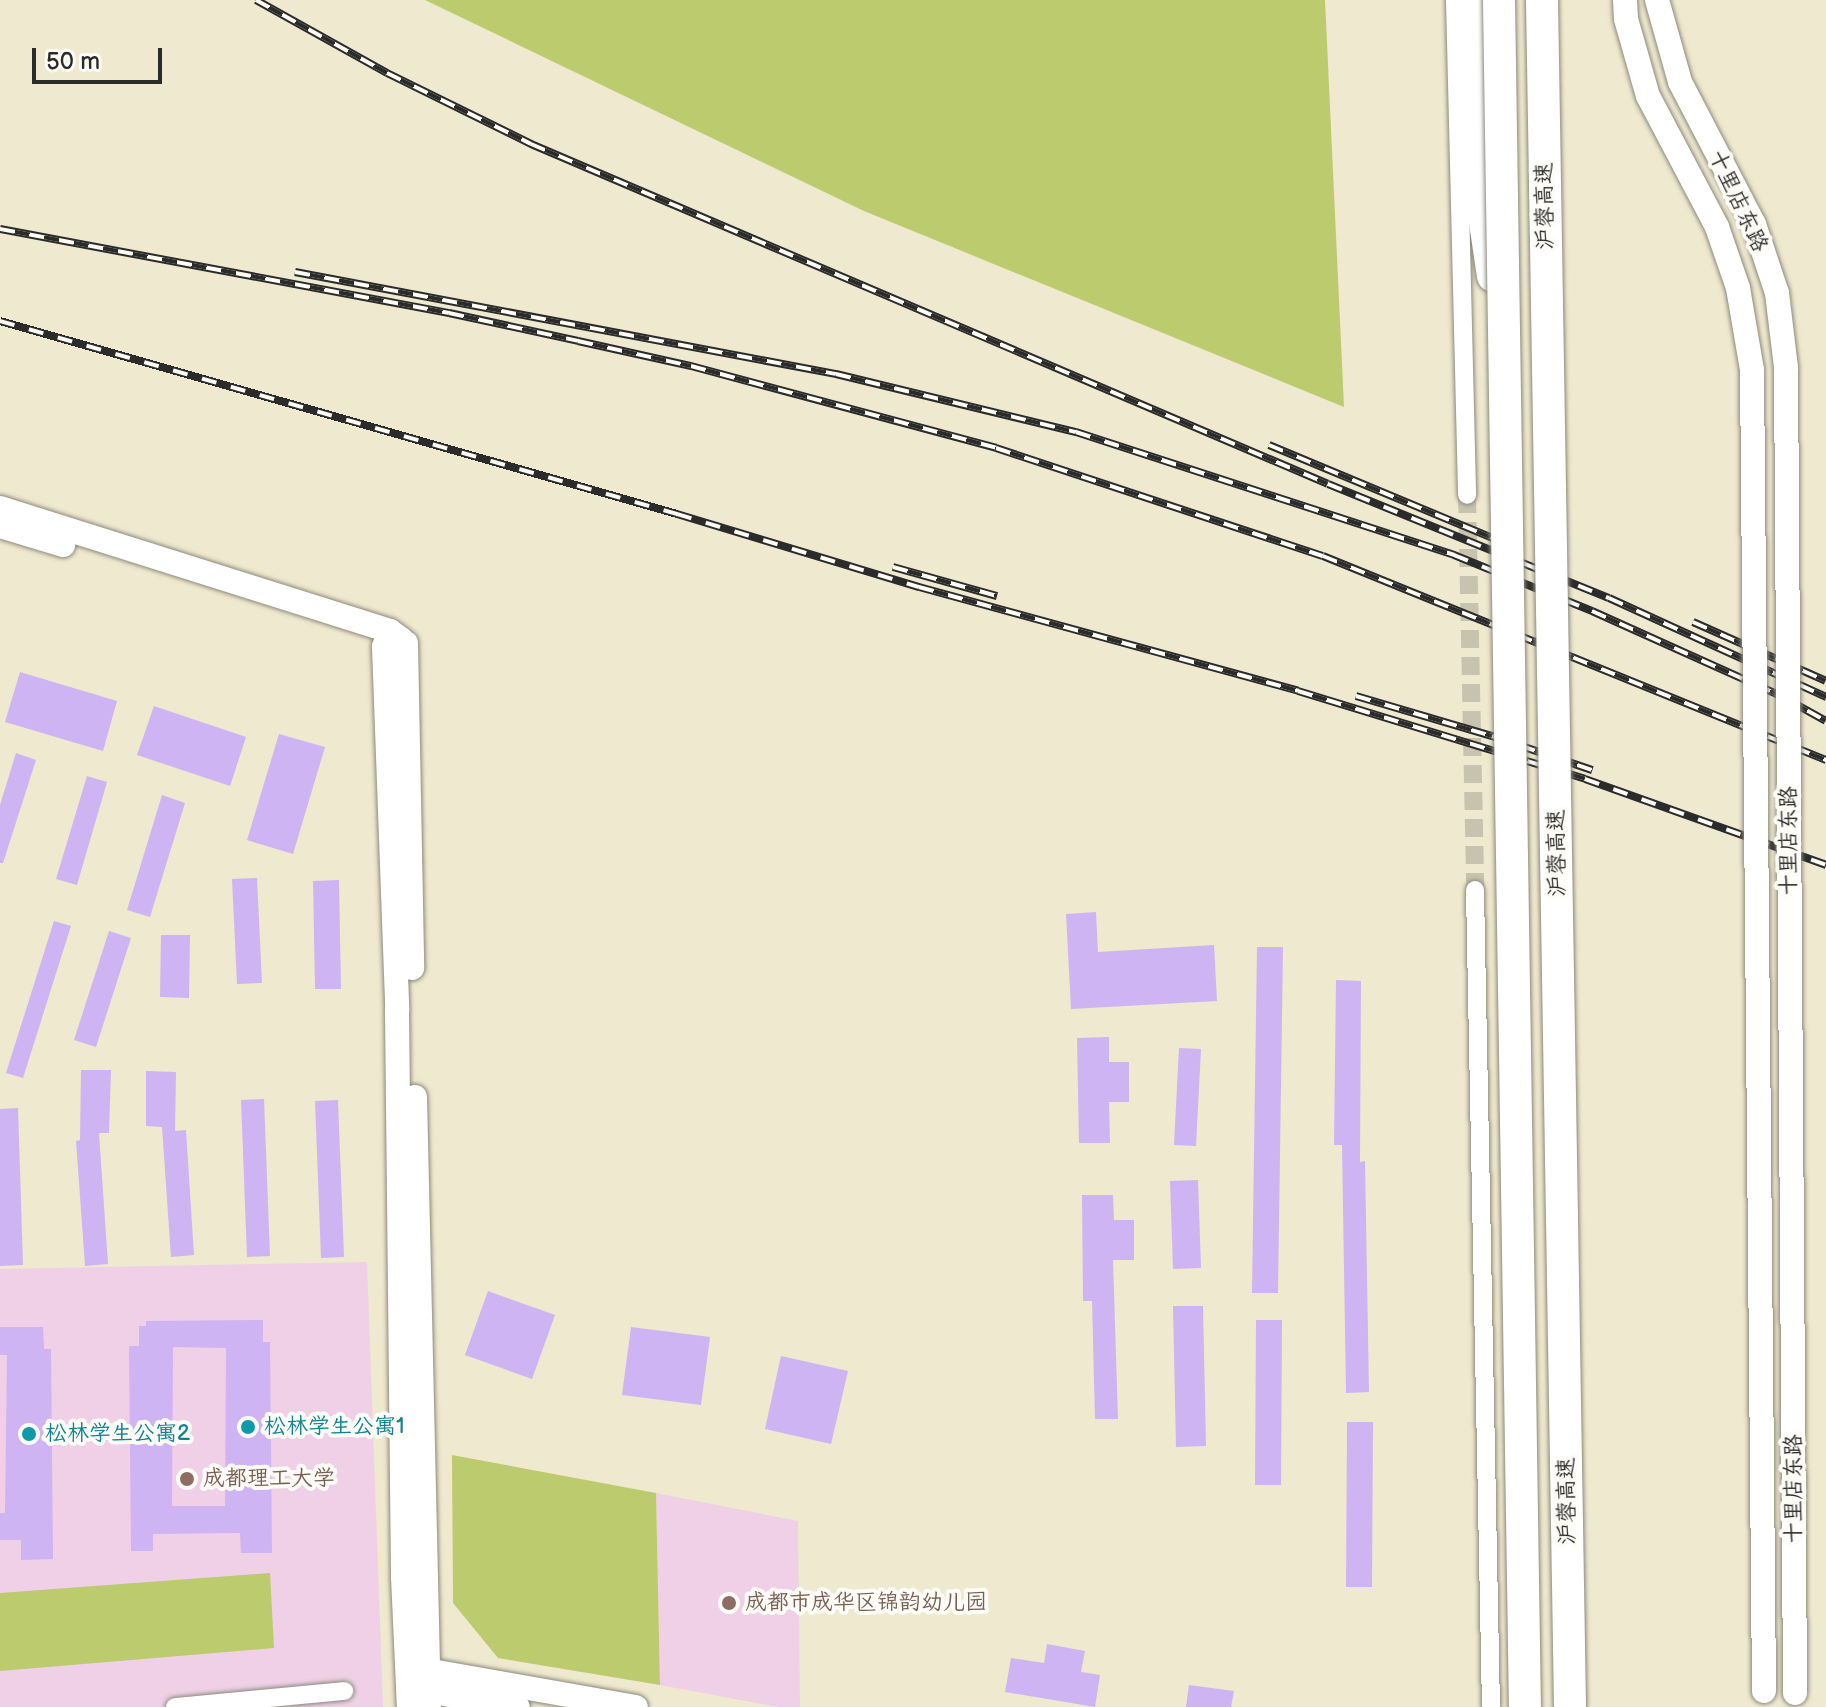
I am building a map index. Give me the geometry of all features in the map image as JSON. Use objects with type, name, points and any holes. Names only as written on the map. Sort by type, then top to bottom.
[{"type":"highway","points":[[1477,0],[1477,168],[1506,370]]},
{"type":"highway","name":"沪蓉高速","points":[[1499,0],[1525,1707]]},
{"type":"highway","name":"沪蓉高速","points":[[1542,0],[1570,1707]]},
{"type":"highway","points":[[1544,112],[1555,0]]},
{"type":"street","points":[[1455,0],[1467,495]]},
{"type":"street","name":"十里店东路","points":[[1625,0],[1626,19],[1648,96],[1717,227],[1734,276],[1752,370],[1764,1699]]},
{"type":"street","name":"十里店东路","points":[[1657,0],[1680,82],[1754,224],[1777,293],[1786,367],[1795,1700]]},
{"type":"street","points":[[0,508],[393,640]]},
{"type":"street","points":[[0,526],[393,640]]},
{"type":"street","points":[[393,640],[397,1010],[418,1690]]},
{"type":"street","points":[[1475,890],[1491,1707]]},
{"type":"street","points":[[418,1690],[518,1707]]},
{"type":"street","points":[[418,1690],[636,1707]]},
{"type":"street","points":[[175,1707],[344,1691]]},
{"type":"shaded area","name":"成都理工大学","points":[[367,1262],[383,1707],[0,1707],[0,1269]]},
{"type":"shaded area","name":"成都市成华区锦韵幼儿园","points":[[656,1493],[798,1521],[800,1707],[778,1707],[660,1685]]},
{"type":"green space","points":[[425,0],[1325,0],[1344,407],[864,211]]},
{"type":"green space","points":[[452,1455],[656,1493],[660,1685],[498,1658],[453,1603]]},
{"type":"green space","points":[[270,1573],[274,1648],[0,1671],[0,1593]]},
{"type":"building","points":[[20,672],[117,701],[103,751],[5,722]]},
{"type":"building","points":[[154,706],[246,737],[230,786],[137,755]]},
{"type":"building","points":[[279,734],[325,747],[293,854],[247,840]]},
{"type":"building","points":[[16,753],[36,760],[3,863],[0,863],[0,805]]},
{"type":"building","points":[[87,776],[107,782],[77,885],[56,879]]},
{"type":"building","points":[[162,795],[185,803],[150,917],[127,910]]},
{"type":"building","points":[[257,878],[262,983],[237,984],[232,879]]},
{"type":"building","points":[[339,880],[341,989],[315,989],[313,881]]},
{"type":"building","points":[[1096,912],[1098,952],[1214,945],[1217,1001],[1071,1009],[1066,914]]},
{"type":"building","points":[[54,921],[71,926],[23,1078],[6,1073]]},
{"type":"building","points":[[109,931],[131,938],[96,1047],[74,1040]]},
{"type":"building","points":[[161,935],[190,935],[189,998],[160,997]]},
{"type":"building","points":[[1257,947],[1283,947],[1278,1293],[1252,1293]]},
{"type":"building","points":[[1336,980],[1361,981],[1360,1162],[1365,1161],[1369,1392],[1346,1393],[1342,1145],[1334,1145]]},
{"type":"building","points":[[1109,1037],[1109,1062],[1129,1062],[1129,1102],[1109,1102],[1110,1143],[1079,1143],[1077,1038]]},
{"type":"building","points":[[1179,1048],[1201,1049],[1196,1146],[1174,1145]]},
{"type":"building","points":[[81,1070],[111,1070],[109,1133],[99,1133],[108,1264],[85,1266],[76,1141],[80,1140]]},
{"type":"building","points":[[146,1071],[176,1072],[175,1131],[186,1130],[194,1255],[171,1257],[162,1127],[146,1126]]},
{"type":"building","points":[[264,1099],[270,1256],[247,1257],[241,1100]]},
{"type":"building","points":[[338,1100],[344,1257],[321,1258],[315,1101]]},
{"type":"building","points":[[18,1108],[23,1265],[0,1266],[0,1109]]},
{"type":"building","points":[[1198,1180],[1201,1268],[1173,1269],[1170,1181]]},
{"type":"building","points":[[1082,1195],[1113,1195],[1114,1220],[1134,1220],[1134,1260],[1113,1260],[1118,1419],[1095,1419],[1092,1301],[1083,1301]]},
{"type":"building","points":[[488,1291],[555,1315],[532,1379],[465,1355]]},
{"type":"building","points":[[1173,1306],[1203,1306],[1206,1446],[1176,1447]]},
{"type":"building","name":"松林学生公寓1","points":[[263,1320],[263,1342],[270,1342],[272,1553],[241,1553],[240,1533],[153,1534],[153,1551],[131,1551],[129,1346],[139,1346],[139,1326],[146,1326],[146,1321]],"holes":[[[173,1347],[226,1348],[225,1506],[172,1506]]]},
{"type":"building","points":[[1256,1320],[1282,1320],[1281,1485],[1255,1485]]},
{"type":"building","name":"松林学生公寓2","points":[[0,1327],[43,1327],[44,1349],[51,1349],[53,1559],[21,1560],[21,1540],[0,1540],[0,1513],[5,1513],[7,1355],[0,1355]]},
{"type":"building","points":[[631,1327],[710,1337],[701,1405],[622,1395]]},
{"type":"building","points":[[781,1356],[848,1371],[831,1444],[765,1429]]},
{"type":"building","points":[[1347,1422],[1373,1422],[1372,1587],[1346,1587]]},
{"type":"building","points":[[1047,1644],[1085,1651],[1081,1672],[1100,1675],[1095,1707],[1005,1692],[1011,1658],[1044,1663]]},
{"type":"building","points":[[1189,1685],[1234,1691],[1231,1707],[1186,1707]]},
{"type":"tunnel","points":[[1467,495],[1475,890]]},
{"type":"railway","points":[[256,0],[387,73],[531,144],[1328,484],[1609,598],[1826,697]]},
{"type":"railway","points":[[0,229],[449,313],[578,341],[691,366],[996,448],[1323,556],[1826,760]]},
{"type":"railway","points":[[295,272],[836,374],[1076,432],[1454,555],[1592,611],[1781,696],[1826,721]]},
{"type":"railway","points":[[0,321],[677,514],[919,587],[1298,691],[1585,779],[1826,865]]},
{"type":"railway","points":[[1269,445],[1509,545]]},
{"type":"railway","points":[[893,567],[997,596]]},
{"type":"railway","points":[[1693,622],[1826,681]]},
{"type":"railway","points":[[1356,696],[1492,736],[1592,770]]},
{"type":"place","name":"松林学生公寓1","points":[[248,1427]]},
{"type":"place","name":"松林学生公寓2","points":[[29,1434]]},
{"type":"place","name":"成都理工大学","points":[[187,1479]]},
{"type":"place","name":"成都市成华区锦韵幼儿园","points":[[729,1603]]}]
